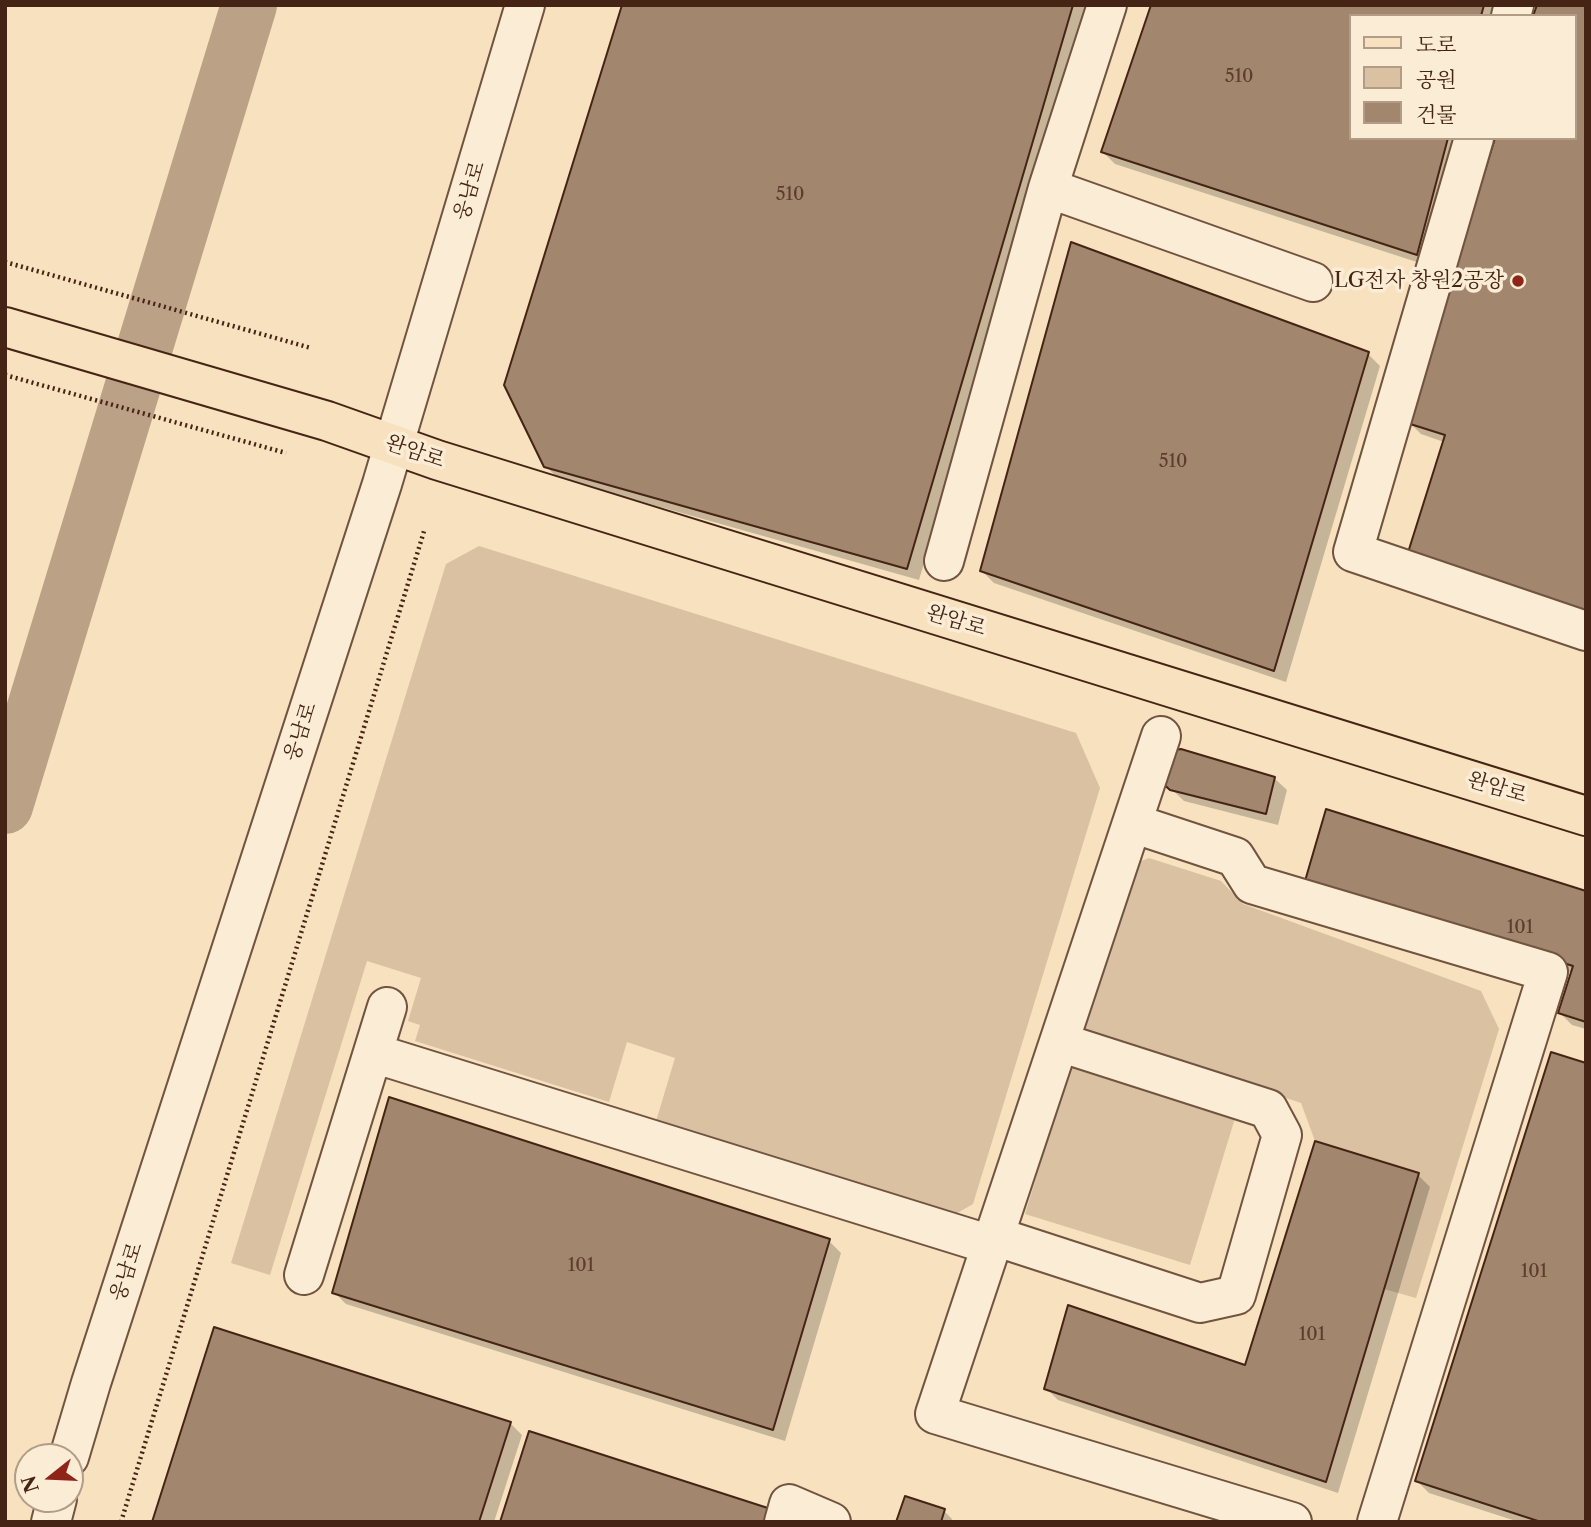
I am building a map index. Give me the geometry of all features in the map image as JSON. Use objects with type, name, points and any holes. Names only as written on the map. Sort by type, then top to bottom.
[{"type":"main road","name":"완암로","points":[[5,327],[327,421],[437,460],[1586,816]]},
{"type":"street","name":"웅남로","points":[[73,1443],[394,444],[525,5]]},
{"type":"street","points":[[944,561],[1048,188],[1107,5]]},
{"type":"street","points":[[1474,140],[1353,552],[1586,631]]},
{"type":"street","points":[[1048,188],[1313,282]]},
{"type":"street","points":[[1161,736],[935,1414],[1292,1522]]},
{"type":"street","points":[[1132,823],[1236,857],[1252,884],[1548,972],[1377,1522]]},
{"type":"street","points":[[304,1275],[387,1007]]},
{"type":"street","points":[[373,1053],[1200,1303],[1236,1295],[1282,1135],[1268,1109],[1059,1042]]},
{"type":"street","points":[[784,1522],[789,1504],[831,1522]]},
{"type":"path","points":[[5,262],[311,348]]},
{"type":"path","points":[[5,374],[286,453]]},
{"type":"path","points":[[121,1522],[425,528]]},
{"type":"green space","points":[[479,546],[1076,733],[1100,788],[973,1204],[947,1219],[654,1128],[675,1058],[627,1042],[609,1102],[415,1041],[420,1025],[408,1021],[421,978],[367,961],[270,1275],[231,1263],[446,564]]},
{"type":"green space","points":[[1149,858],[1221,881],[1243,904],[1481,991],[1499,1029],[1416,1298],[1384,1289],[1419,1173],[1315,1141],[1301,1103],[1080,1029],[1133,864]]},
{"type":"green space","points":[[1071,1064],[1236,1115],[1190,1265],[1025,1214]]},
{"type":"building","points":[[622,5],[1073,5],[907,569],[544,467],[504,385]]},
{"type":"building","points":[[1151,5],[1484,5],[1482,14],[1350,14],[1350,140],[1447,140],[1417,255],[1101,152]]},
{"type":"building","name":"LG전자 창원2공장","points":[[1537,5],[1586,5],[1586,619],[1405,562],[1445,435],[1407,423],[1494,140],[1577,140],[1577,14],[1534,14]]},
{"type":"building","points":[[1071,242],[1369,352],[1274,671],[980,571]]},
{"type":"building","points":[[1181,749],[1275,777],[1266,814],[1170,790],[1160,781],[1168,751]]},
{"type":"building","points":[[1326,809],[1586,891],[1586,1022],[1558,1013],[1573,966],[1305,881]]},
{"type":"building","points":[[1551,1052],[1586,1063],[1586,1522],[1541,1522],[1415,1481]]},
{"type":"building","points":[[389,1097],[830,1239],[773,1430],[332,1293]]},
{"type":"building","points":[[1315,1141],[1419,1173],[1326,1482],[1044,1389],[1068,1305],[1245,1365]]},
{"type":"building","points":[[214,1327],[511,1422],[479,1522],[152,1522]]},
{"type":"building","points":[[529,1431],[774,1510],[770,1522],[500,1522]]},
{"type":"building","points":[[905,1496],[945,1509],[941,1522],[896,1522]]},
{"type":"waterway","points":[[5,806],[249,5]]},
{"type":"place","name":"LG전자 창원2공장","points":[[1518,281]]}]
